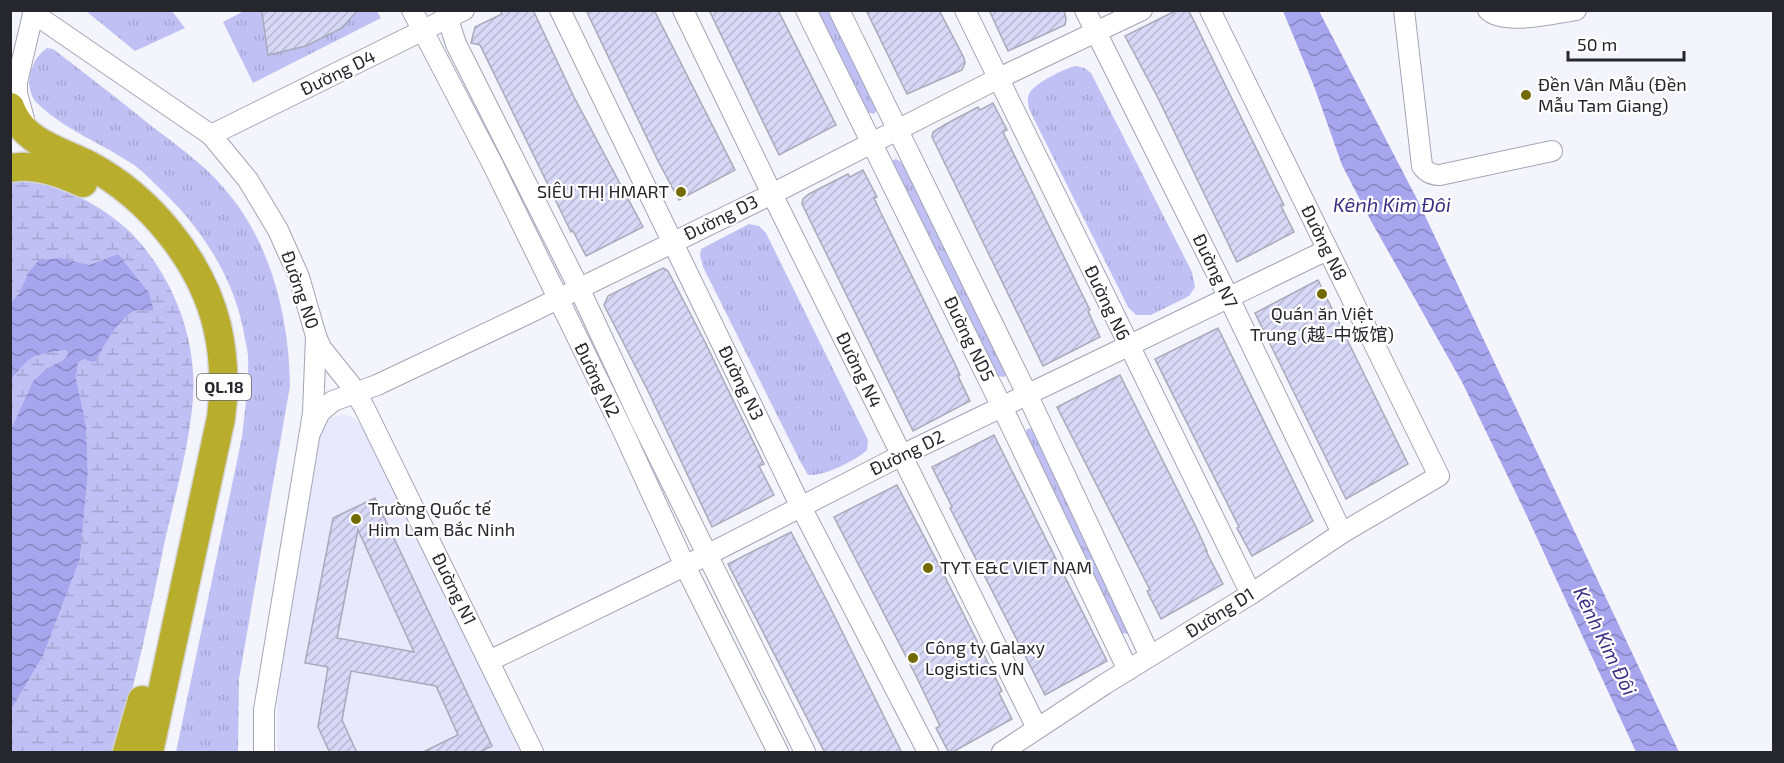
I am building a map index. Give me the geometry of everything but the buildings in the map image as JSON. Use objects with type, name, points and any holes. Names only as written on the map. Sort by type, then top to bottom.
[{"type":"highway","name":"QL.18","points":[[10,107],[16,119],[28,133],[47,148],[88,165],[103,174],[153,213],[191,264],[217,326],[224,378],[221,418],[149,753]]},
{"type":"highway","points":[[10,168],[24,166],[37,168],[75,179],[129,213],[156,240],[183,282],[194,308],[202,341],[205,380],[203,421],[139,713],[127,753]]},
{"type":"street","name":"Đường N2","points":[[412,10],[493,165],[623,431],[685,566],[778,753]]},
{"type":"street","name":"Đường N3","points":[[560,10],[801,507],[928,753]]},
{"type":"street","name":"Đường N4","points":[[683,10],[1037,728]]},
{"type":"street","name":"Đường ND5","points":[[806,10],[1002,407],[1128,670]]},
{"type":"street","name":"Đường ND5","points":[[839,10],[1027,394],[1150,656]]},
{"type":"street","name":"Đường N6","points":[[965,10],[1251,594]]},
{"type":"street","name":"Đường N7","points":[[1085,10],[1229,298],[1342,533]]},
{"type":"street","name":"Đường D3","points":[[310,433],[315,419],[333,401],[408,371],[557,299],[772,194],[997,79],[1142,10]]},
{"type":"street","name":"Đường N8","points":[[1210,10],[1439,476]]},
{"type":"street","points":[[1404,10],[1422,166],[1428,173],[1440,175],[1552,151]]},
{"type":"street","points":[[1488,10],[1491,14],[1505,18],[1576,10]]},
{"type":"street","points":[[28,133],[20,108],[17,82],[34,12]]},
{"type":"street","name":"Đường N0","points":[[34,12],[211,135],[248,180],[278,230],[299,277],[316,336],[315,386],[310,433],[264,710],[264,753]]},
{"type":"street","name":"Đường N2","points":[[452,13],[456,44],[579,288],[641,421],[805,753]]},
{"type":"street","name":"Đường D4","points":[[211,135],[423,31],[452,13]]},
{"type":"street","points":[[493,165],[512,156]]},
{"type":"street","name":"Đường D2","points":[[489,661],[685,566],[902,455],[1129,347],[1327,249]]},
{"type":"street","name":"Đường N1","points":[[316,336],[321,348],[356,393],[534,753]]},
{"type":"street","points":[[623,431],[641,421]]},
{"type":"street","name":"Đường D1","points":[[1002,753],[1037,728],[1251,594],[1342,533],[1439,476]]},
{"type":"street","points":[[759,714],[780,703]]},
{"type":"shaded area","name":"Trường Quốc tế Him Lam Bắc Ninh","points":[[341,415],[351,416],[369,435],[526,752],[277,752],[277,704],[288,603],[317,428],[322,420]]},
{"type":"green space","points":[[246,10],[377,11],[381,18],[253,83],[223,22]]},
{"type":"green space","points":[[86,11],[172,11],[185,28],[135,51]]},
{"type":"green space","points":[[816,11],[829,11],[876,105],[874,114],[867,112]]},
{"type":"green space","points":[[47,48],[53,49],[104,88],[190,156],[223,187],[240,208],[254,231],[274,280],[286,333],[290,386],[239,679],[238,752],[176,752],[242,437],[248,355],[243,328],[221,267],[198,231],[170,198],[134,165],[60,122],[33,98],[29,83],[30,74],[36,59]]},
{"type":"green space","points":[[1076,66],[1091,73],[1192,272],[1195,287],[1189,296],[1151,315],[1136,315],[1128,307],[1029,109],[1029,94],[1036,86]]},
{"type":"green space","points":[[896,159],[903,163],[1005,369],[1004,377],[996,376],[892,164]]},
{"type":"green space","points":[[14,178],[55,185],[64,189],[99,208],[129,231],[161,271],[180,311],[191,354],[193,398],[185,453],[130,701],[116,752],[11,752],[11,710],[43,656],[80,559],[88,473],[86,425],[76,378],[78,363],[84,359],[96,361],[112,333],[129,314],[137,310],[154,310],[146,291],[135,278],[103,259],[89,265],[62,258],[28,273],[19,293],[11,303],[11,180]]},
{"type":"green space","points":[[749,224],[759,226],[766,233],[868,440],[867,450],[862,454],[848,463],[823,473],[808,475],[801,463],[703,267],[701,249]]},
{"type":"green space","points":[[68,350],[63,360],[46,369],[33,381],[11,429],[11,380],[35,356]]},
{"type":"green space","points":[[1032,428],[1037,432],[1131,631],[1127,634],[1122,633],[1030,443],[1026,432],[1027,429]]},
{"type":"water","name":"Kênh Kim Đôi","points":[[1283,11],[1319,11],[1418,201],[1679,752],[1636,752],[1462,382],[1342,165],[1314,86]]},
{"type":"water","points":[[118,254],[149,293],[154,311],[137,310],[129,315],[112,333],[96,361],[84,359],[78,363],[76,378],[86,425],[88,473],[80,559],[43,656],[11,710],[11,429],[33,381],[68,354],[67,350],[40,354],[29,360],[11,380],[11,303],[19,293],[28,273],[39,260],[62,258],[89,265]]},
{"type":"place","name":"Đền Vân Mẫu (Đền Mẫu Tam Giang)","points":[[1526,95]]},
{"type":"place","name":"SIÊU THỊ HMART","points":[[681,192]]},
{"type":"place","name":"Quán ăn Việt Trung (越-中饭馆)","points":[[1322,294]]},
{"type":"place","name":"Trường Quốc tế Him Lam Bắc Ninh","points":[[356,519]]},
{"type":"place","name":"TYT E&C VIET NAM","points":[[928,568]]},
{"type":"place","name":"Công ty Galaxy Logistics VN","points":[[913,658]]}]
